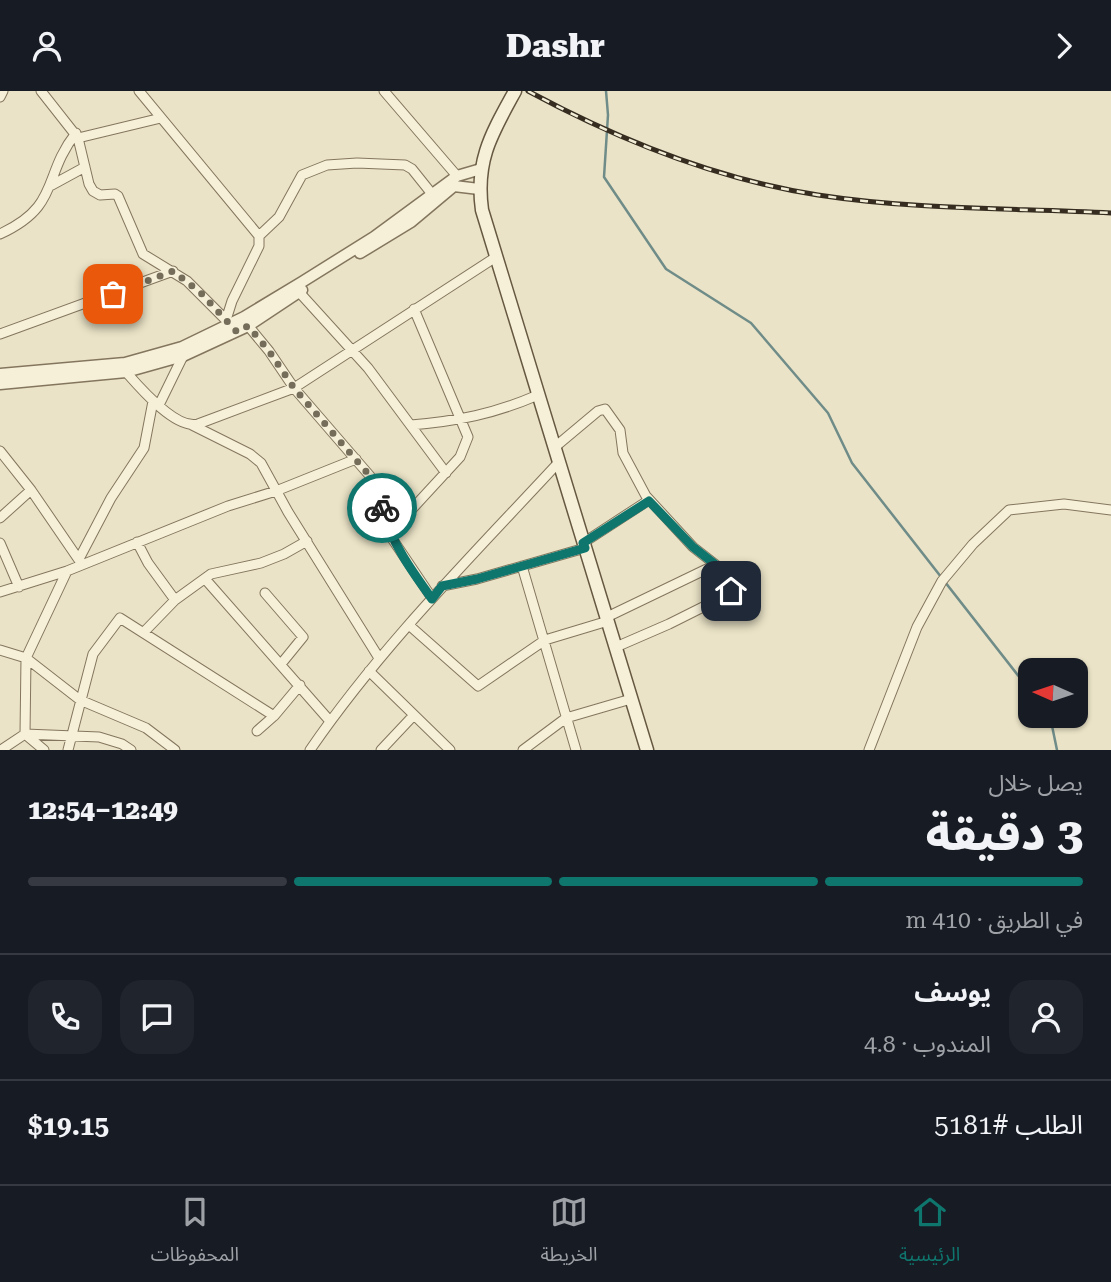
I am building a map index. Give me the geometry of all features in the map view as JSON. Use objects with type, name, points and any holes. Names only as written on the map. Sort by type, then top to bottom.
[{"type":"main road","points":[[516,91],[492,134],[481,169],[482,210],[647,750]]},
{"type":"street","points":[[0,97],[3,91]]},
{"type":"street","points":[[41,91],[77,135],[89,184],[95,193],[117,195],[143,254],[173,271],[201,293],[231,325]]},
{"type":"street","points":[[0,384],[126,372],[183,356],[231,325],[236,292],[259,246],[259,236],[139,91]]},
{"type":"street","points":[[384,91],[457,176]]},
{"type":"street","points":[[0,234],[30,217],[40,206],[65,147],[77,135],[161,118]]},
{"type":"street","points":[[259,236],[274,224],[302,175],[327,165],[405,165],[412,169],[432,194]]},
{"type":"street","points":[[51,185],[85,167]]},
{"type":"street","points":[[245,322],[363,244],[457,176],[481,169]]},
{"type":"street","points":[[0,374],[125,363],[182,347],[231,325],[245,322],[299,292],[411,222],[453,187],[480,188]]},
{"type":"street","points":[[192,425],[294,388],[496,257]]},
{"type":"street","points":[[0,334],[173,271]]},
{"type":"street","points":[[299,292],[352,349],[446,473]]},
{"type":"street","points":[[390,534],[460,457],[467,443],[467,431],[454,409],[414,309]]},
{"type":"street","points":[[245,322],[294,388],[373,482],[390,534],[432,599]]},
{"type":"street","points":[[80,562],[111,498],[144,448],[156,403],[183,356]]},
{"type":"street","points":[[126,372],[156,403],[184,423],[257,459],[265,468],[276,491],[379,658]]},
{"type":"street","points":[[411,425],[462,420],[506,409],[538,395]]},
{"type":"street","points":[[555,447],[605,408],[620,430],[623,453],[649,501],[693,547],[725,572],[732,583],[729,593],[669,624],[616,646]]},
{"type":"street","points":[[0,451],[31,490],[80,562]]},
{"type":"street","points":[[0,592],[67,571],[80,562],[356,459]]},
{"type":"street","points":[[312,749],[329,720],[379,658],[410,626],[442,586],[559,462]]},
{"type":"street","points":[[0,518],[31,490]]},
{"type":"street","points":[[442,586],[477,579],[584,545],[649,501]]},
{"type":"street","points":[[869,750],[917,627],[942,582],[973,544],[1009,510],[1064,503],[1111,510]]},
{"type":"street","points":[[144,632],[175,600],[217,572],[273,558],[307,541]]},
{"type":"street","points":[[137,542],[144,557],[175,600]]},
{"type":"street","points":[[0,543],[19,587]]},
{"type":"street","points":[[410,626],[478,686],[545,640],[608,619],[715,565]]},
{"type":"street","points":[[522,566],[576,750]]},
{"type":"street","points":[[25,734],[26,659],[67,571]]},
{"type":"street","points":[[206,580],[329,720]]},
{"type":"street","points":[[265,593],[303,637],[281,664]]},
{"type":"street","points":[[68,750],[93,654],[116,621],[122,618],[274,716]]},
{"type":"street","points":[[0,650],[26,659],[80,700],[146,728],[175,750]]},
{"type":"street","points":[[369,671],[450,750]]},
{"type":"street","points":[[257,731],[274,716],[300,685]]},
{"type":"street","points":[[523,750],[566,718],[631,699]]},
{"type":"street","points":[[381,750],[413,716]]},
{"type":"street","points":[[25,734],[44,750]]},
{"type":"street","points":[[1,750],[25,734],[108,739],[131,750]]},
{"type":"waterway","points":[[606,91],[608,115],[604,177],[666,269],[751,323],[828,413],[852,463],[1018,675]]},
{"type":"waterway","points":[[1052,728],[1057,750]]},
{"type":"railway","points":[[528,91],[597,126],[668,155],[742,179],[780,188],[891,203],[1111,213]]},
{"type":"way so far","points":[[113,294],[173,271],[201,293],[237,332],[248,326],[294,388],[370,476],[382,508]]},
{"type":"route","points":[[382,508],[390,534],[432,599],[442,586],[477,579],[585,548],[583,543],[649,501],[693,547],[725,572],[732,583],[731,591]]}]
